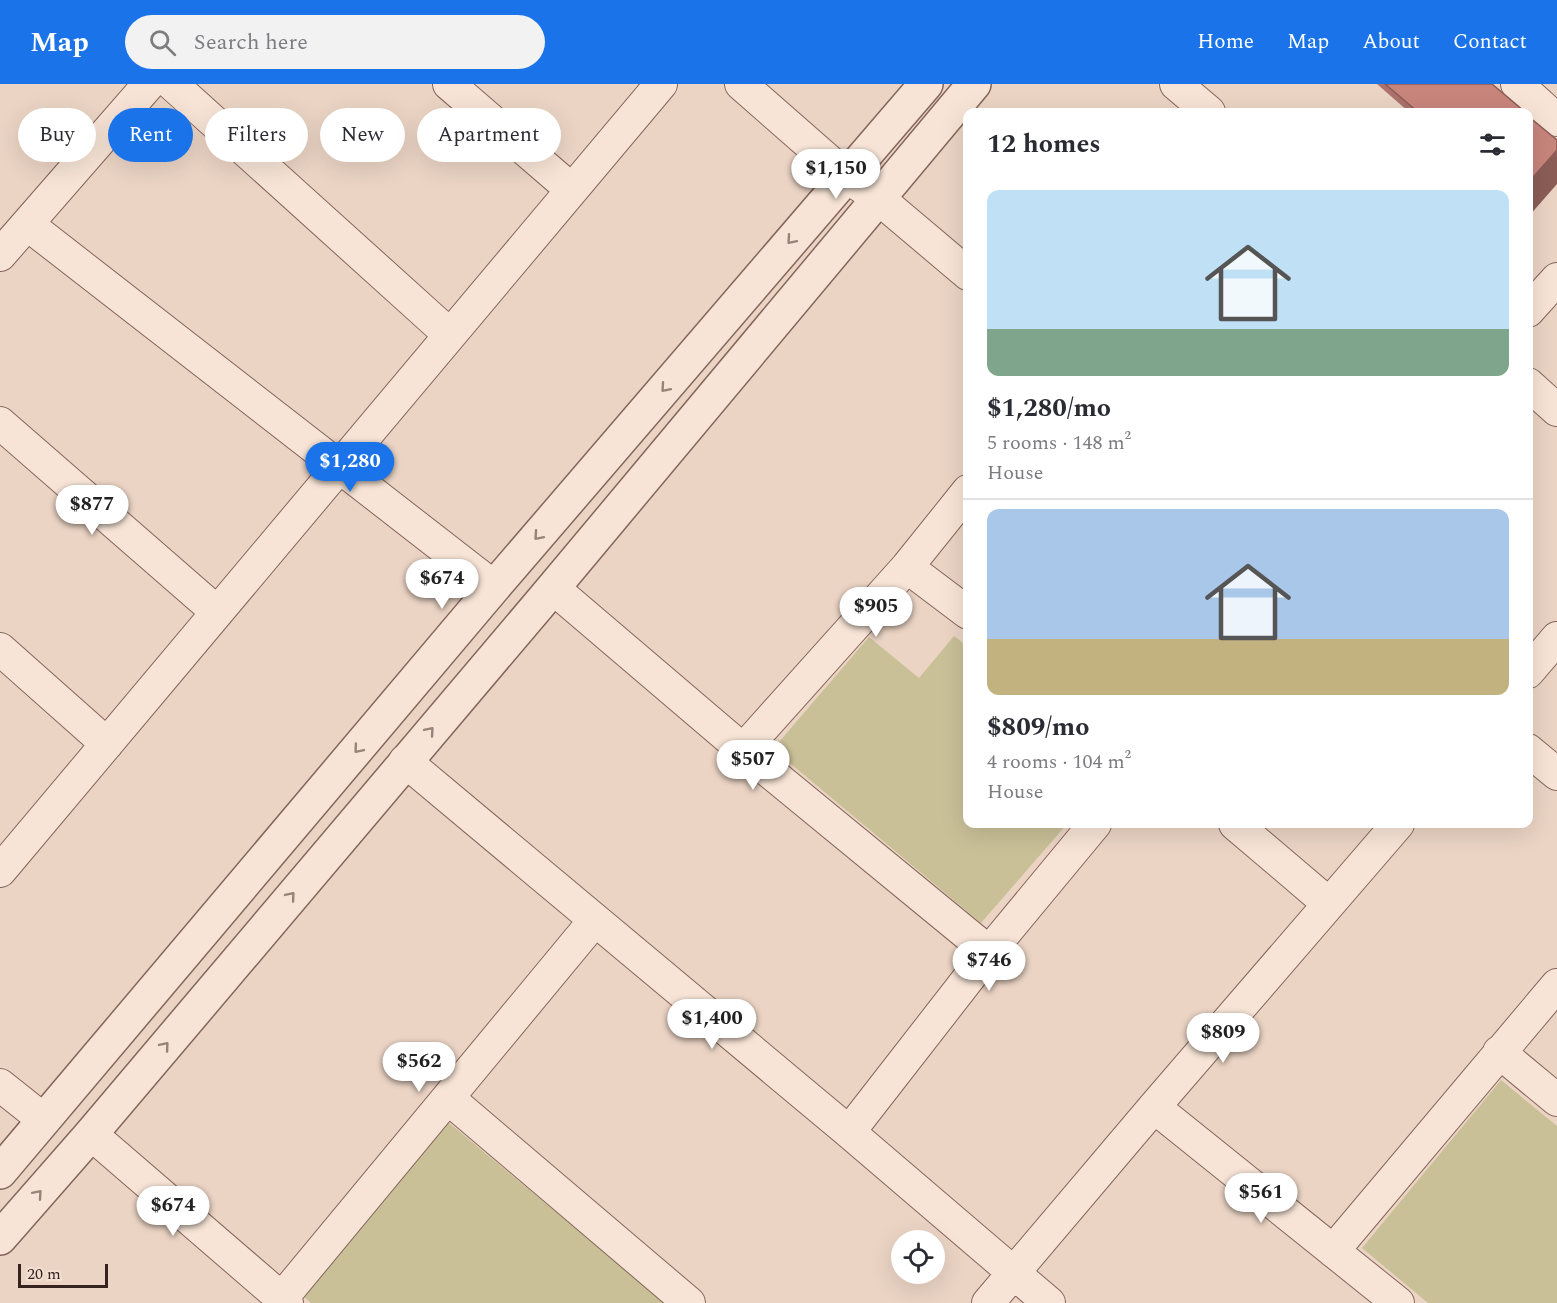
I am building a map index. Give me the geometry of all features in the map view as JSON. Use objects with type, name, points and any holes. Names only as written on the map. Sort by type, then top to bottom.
[{"type":"street","points":[[0,255],[149,84]]},
{"type":"street","points":[[172,84],[450,335]]},
{"type":"street","points":[[449,84],[572,190]]},
{"type":"street","points":[[0,871],[662,84]]},
{"type":"street","points":[[741,84],[846,176],[878,198],[963,270]]},
{"type":"street","points":[[0,1172],[494,587],[926,84]]},
{"type":"street","points":[[0,1238],[91,1134],[553,588],[974,84]]},
{"type":"street","points":[[1176,84],[1204,108]]},
{"type":"street","points":[[1517,84],[1557,120]]},
{"type":"street","points":[[27,224],[494,587]]},
{"type":"street","points":[[1533,305],[1557,279]]},
{"type":"street","points":[[1533,388],[1557,410]]},
{"type":"street","points":[[0,423],[217,612]]},
{"type":"street","points":[[743,750],[907,567],[963,497]]},
{"type":"street","points":[[907,567],[963,609]]},
{"type":"street","points":[[553,588],[743,750],[989,952]]},
{"type":"street","points":[[1533,666],[1557,638]]},
{"type":"street","points":[[0,649],[107,744]]},
{"type":"street","points":[[1533,754],[1557,774]]},
{"type":"street","points":[[405,761],[849,1132],[1049,1303]]},
{"type":"street","points":[[849,1132],[989,952],[1092,828]]},
{"type":"street","points":[[1240,828],[1329,904]]},
{"type":"street","points":[[988,1303],[1395,828]]},
{"type":"street","points":[[91,1134],[284,1301],[596,920]]},
{"type":"street","points":[[1334,1251],[1557,985]]},
{"type":"street","points":[[1499,1052],[1557,1100]]},
{"type":"street","points":[[0,1085],[44,1120]]},
{"type":"street","points":[[448,1098],[689,1303]]},
{"type":"street","points":[[1154,1107],[1398,1303]]},
{"type":"shaded area","points":[[954,636],[963,643],[963,828],[1064,828],[981,923],[773,749],[869,637],[919,678]]},
{"type":"shaded area","points":[[1501,1080],[1557,1126],[1557,1303],[1428,1303],[1362,1248]]},
{"type":"shaded area","points":[[448,1122],[665,1303],[311,1303],[302,1295]]},
{"type":"building","points":[[1385,84],[1492,84],[1520,108],[1413,108]]},
{"type":"building","points":[[1533,120],[1557,140],[1557,150],[1533,177]]}]
